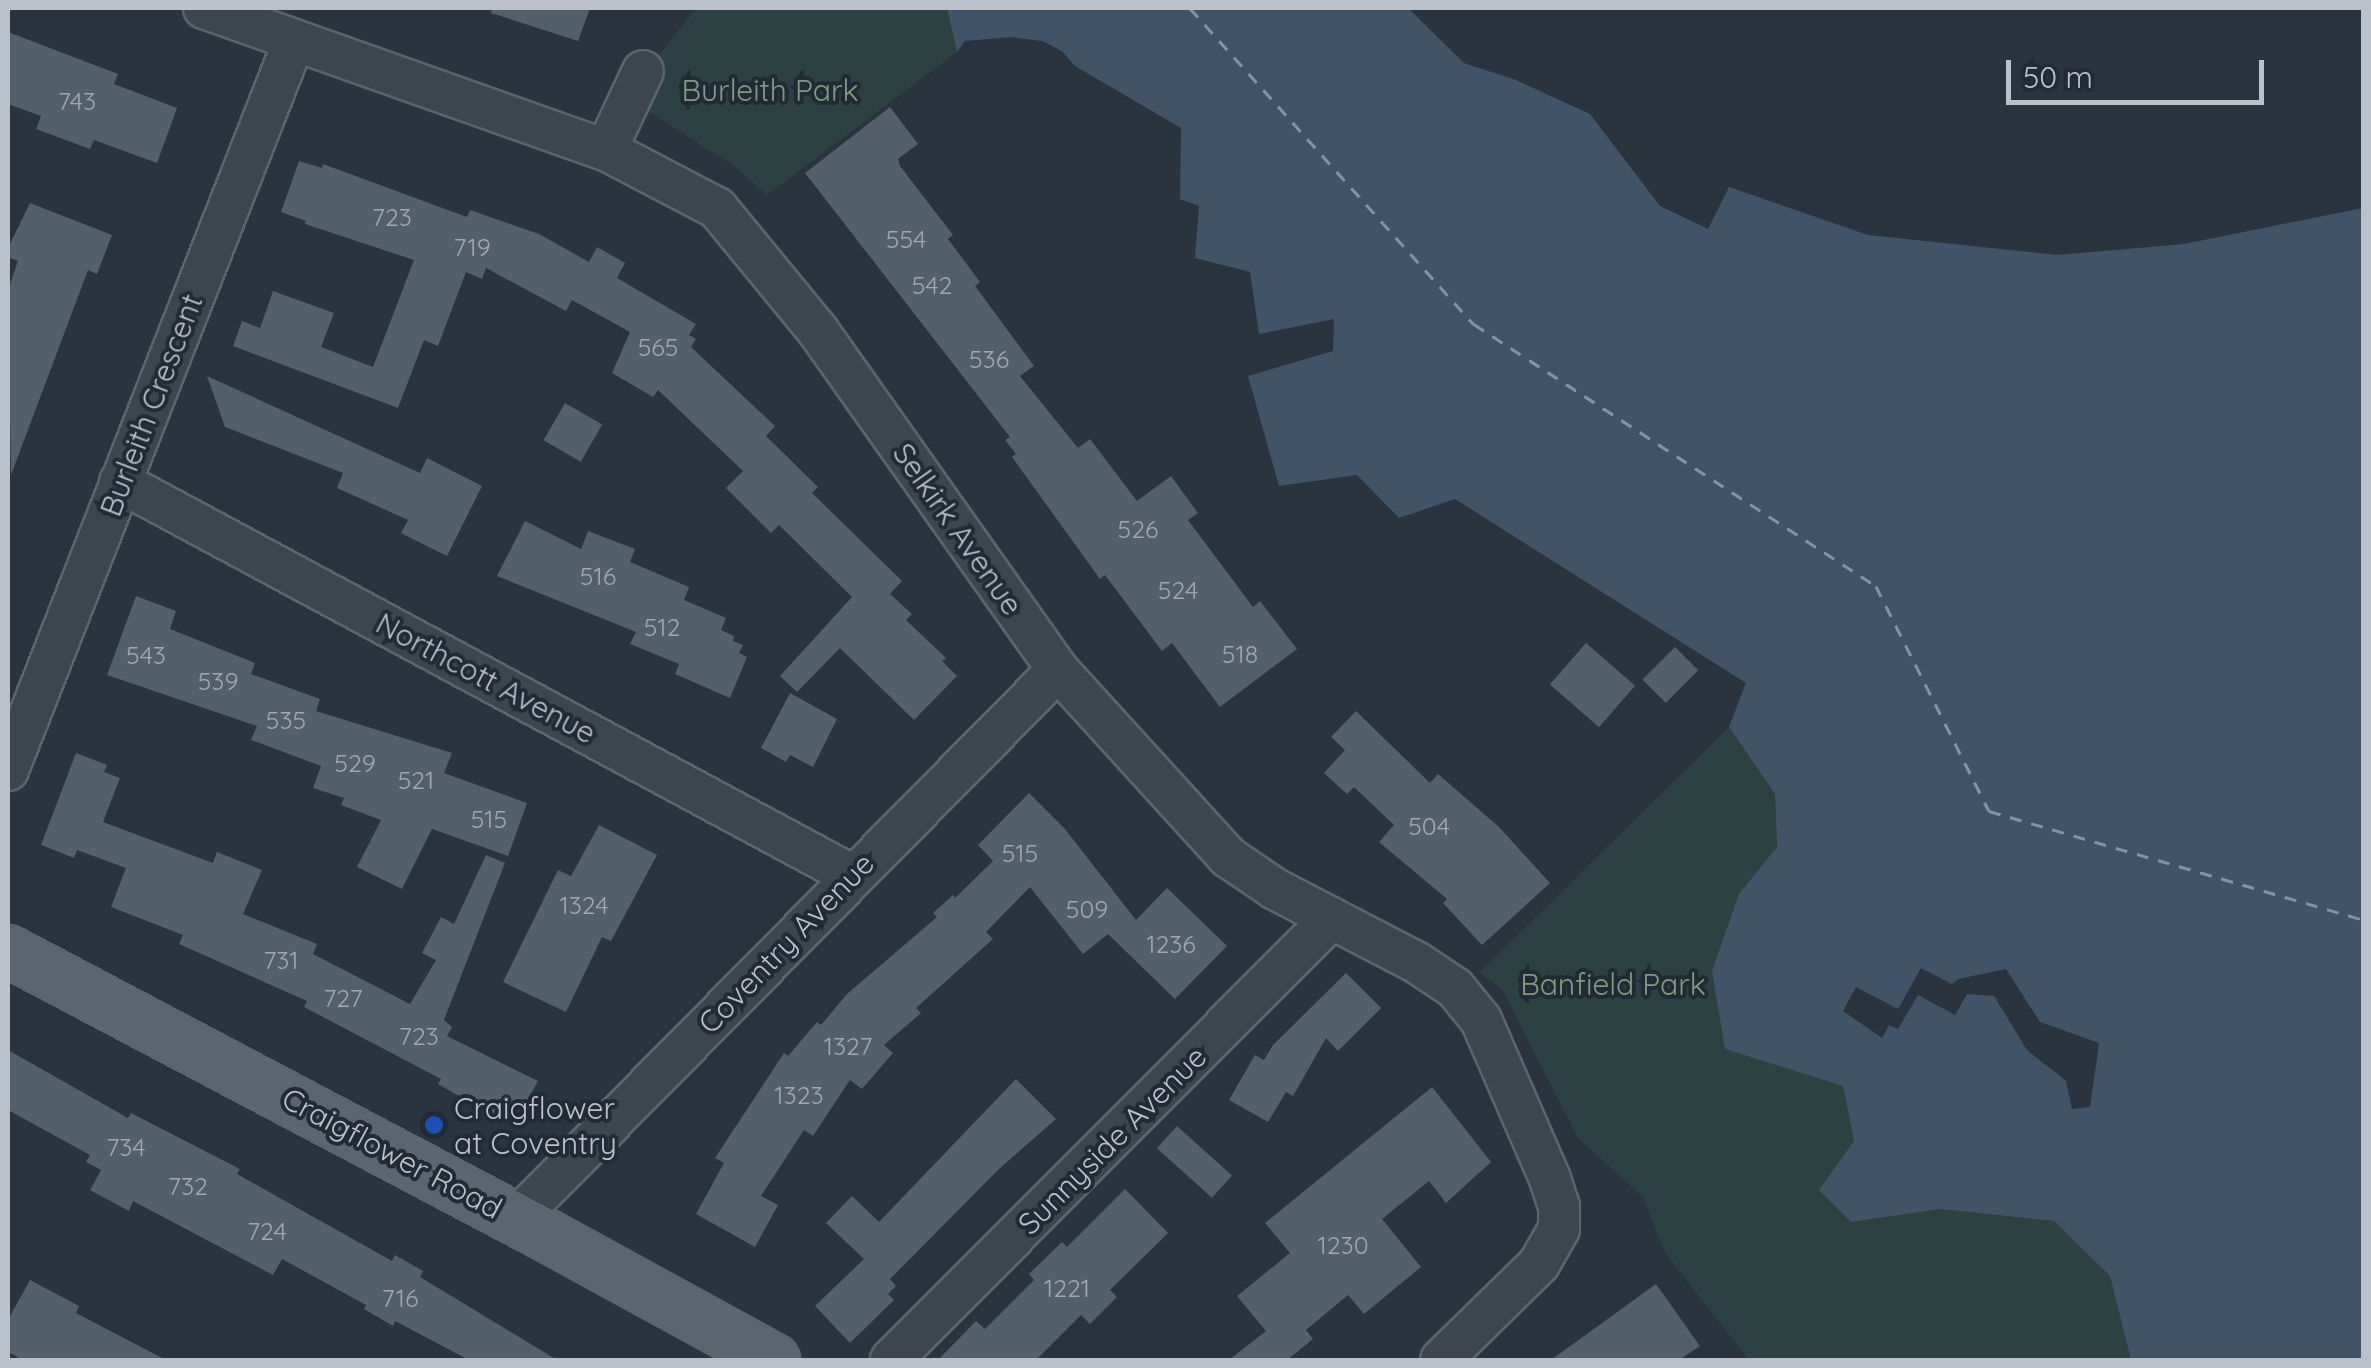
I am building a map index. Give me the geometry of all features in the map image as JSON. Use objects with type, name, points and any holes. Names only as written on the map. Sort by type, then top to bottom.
[{"type":"main road","name":"Craigflower Road","points":[[8,951],[516,1219],[748,1354]]},
{"type":"street","name":"Selkirk Avenue","points":[[204,8],[606,150],[717,208],[818,330],[1058,670],[1228,857],[1276,889],[1455,988],[1481,1020],[1550,1179],[1559,1206],[1559,1229],[1540,1264],[1441,1360]]},
{"type":"street","name":"Burleith Crescent","points":[[8,770],[294,41]]},
{"type":"street","points":[[606,150],[644,72]]},
{"type":"street","name":"Northcott Avenue","points":[[120,482],[852,875]]},
{"type":"street","name":"Coventry Avenue","points":[[516,1219],[1058,670]]},
{"type":"street","name":"Sunnyside Avenue","points":[[891,1360],[1332,918]]},
{"type":"green space","name":"Burleith Park","points":[[696,8],[947,8],[957,52],[767,195],[731,164],[645,109],[652,64]]},
{"type":"green space","name":"Banfield Park","points":[[1729,727],[1775,794],[1777,848],[1739,894],[1803,1072],[1843,1086],[1854,1141],[1851,1222],[1941,1209],[2054,1221],[2110,1276],[2131,1360],[1749,1360],[1665,1253],[1643,1197],[1578,1138],[1502,989],[1479,973]]},
{"type":"water","points":[[947,8],[1408,8],[1464,63],[1516,80],[1590,114],[1660,206],[1708,229],[1729,187],[1868,235],[2057,255],[2184,244],[2363,208],[2363,1360],[2131,1360],[2110,1276],[2054,1221],[1941,1209],[1851,1222],[1819,1190],[1854,1141],[1843,1086],[1725,1049],[1712,971],[1739,894],[1777,847],[1775,794],[1729,727],[1746,683],[1455,499],[1399,518],[1357,475],[1279,486],[1248,376],[1333,351],[1334,319],[1259,334],[1250,272],[1195,258],[1199,206],[1180,199],[1181,128],[1075,66],[1062,51],[1042,41],[1011,37],[965,41],[957,52]]},
{"type":"pier","points":[[1921,968],[1952,984],[1958,979],[2006,969],[2040,1022],[2099,1043],[2090,1107],[2072,1109],[2066,1081],[2027,1050],[1994,996],[1967,994],[1955,1015],[1918,995],[1898,1029],[1889,1025],[1882,1038],[1843,1011],[1856,987],[1898,1009]]},
{"type":"building","points":[[492,8],[590,8],[578,41],[491,13]]},
{"type":"building","points":[[8,32],[118,74],[114,84],[177,108],[157,163],[94,140],[90,149],[36,129],[41,116],[8,104]]},
{"type":"building","points":[[890,107],[918,144],[898,159],[900,166],[953,235],[948,239],[980,282],[975,286],[1034,366],[1020,376],[1078,448],[1090,439],[1137,501],[1171,476],[1198,513],[1188,520],[1253,607],[1260,601],[1297,649],[1220,707],[1172,643],[1162,651],[1105,575],[1100,579],[1012,457],[1016,454],[1005,440],[1010,437],[805,173]]},
{"type":"building","points":[[299,161],[322,168],[323,164],[467,217],[470,210],[539,234],[589,262],[597,247],[625,263],[617,278],[696,324],[689,335],[696,339],[691,347],[775,426],[766,436],[818,487],[812,493],[902,581],[890,594],[912,614],[906,620],[946,658],[942,661],[957,676],[914,720],[840,648],[797,692],[780,676],[852,597],[779,525],[771,533],[726,488],[743,471],[658,390],[653,397],[612,373],[630,332],[572,300],[566,311],[486,268],[482,279],[466,272],[438,346],[424,340],[398,408],[233,346],[242,321],[260,328],[273,291],[334,313],[321,347],[373,367],[414,260],[305,224],[306,221],[281,212]]},
{"type":"building","points":[[30,203],[112,235],[97,274],[88,270],[11,475],[8,290],[18,261],[8,257],[8,248]]},
{"type":"building","points":[[207,376],[420,473],[427,458],[482,486],[447,556],[401,533],[408,520],[337,488],[343,473],[225,427]]},
{"type":"building","points":[[565,403],[602,424],[581,462],[544,440]]},
{"type":"building","points":[[525,521],[581,549],[588,531],[635,549],[630,562],[689,587],[684,600],[726,618],[721,630],[743,645],[739,653],[747,657],[730,698],[675,674],[679,664],[630,644],[636,632],[497,576]]},
{"type":"building","points":[[136,596],[176,611],[170,629],[255,663],[251,674],[320,699],[316,711],[452,753],[444,773],[527,803],[508,856],[432,829],[402,889],[357,867],[381,820],[341,805],[344,798],[313,788],[321,766],[251,740],[257,726],[107,675]]},
{"type":"building","points":[[1586,643],[1635,686],[1599,727],[1550,685]]},
{"type":"building","points":[[1675,647],[1698,670],[1666,703],[1642,680]]},
{"type":"building","points":[[790,693],[837,719],[813,767],[790,755],[786,762],[761,748]]},
{"type":"building","points":[[1356,711],[1430,783],[1438,774],[1499,827],[1550,883],[1482,945],[1443,903],[1447,899],[1379,842],[1394,825],[1354,787],[1347,794],[1324,773],[1345,750],[1331,737]]},
{"type":"building","points":[[76,753],[107,765],[104,772],[120,778],[103,822],[213,863],[217,852],[262,870],[243,914],[317,944],[313,954],[410,1004],[436,960],[422,953],[441,917],[454,924],[486,855],[505,863],[444,1020],[452,1027],[447,1036],[538,1081],[524,1106],[519,1103],[507,1123],[438,1084],[441,1079],[304,1007],[307,1001],[179,944],[183,935],[111,907],[126,868],[77,850],[74,858],[41,845]]},
{"type":"building","points":[[1029,793],[1065,829],[1136,920],[1167,888],[1227,946],[1175,999],[1108,934],[1083,954],[1030,887],[986,932],[993,939],[916,1008],[921,1013],[884,1045],[893,1053],[862,1089],[850,1080],[813,1136],[804,1130],[761,1196],[778,1205],[755,1247],[696,1214],[724,1163],[715,1158],[784,1053],[788,1056],[817,1022],[821,1025],[847,994],[937,917],[933,913],[953,895],[955,898],[993,861],[978,845]]},
{"type":"building","points":[[599,825],[657,855],[611,941],[602,937],[566,1012],[503,982],[558,870],[571,876]]},
{"type":"building","points":[[1346,973],[1381,1008],[1338,1051],[1326,1038],[1293,1096],[1286,1092],[1268,1122],[1229,1100],[1255,1055],[1264,1060],[1273,1045]]},
{"type":"building","points":[[8,1050],[128,1118],[131,1113],[240,1169],[237,1174],[392,1261],[395,1255],[423,1271],[420,1277],[557,1360],[469,1360],[395,1321],[393,1326],[364,1309],[366,1305],[282,1259],[273,1275],[133,1201],[129,1211],[90,1190],[101,1170],[86,1162],[90,1155],[8,1110]]},
{"type":"building","points":[[1016,1079],[1056,1119],[999,1169],[890,1279],[896,1286],[888,1294],[894,1300],[850,1343],[815,1306],[864,1259],[826,1223],[852,1196],[879,1222]]},
{"type":"building","points":[[1432,1087],[1491,1162],[1446,1203],[1429,1181],[1382,1219],[1421,1267],[1364,1314],[1348,1295],[1306,1330],[1313,1339],[1287,1360],[1229,1360],[1266,1331],[1237,1296],[1290,1253],[1265,1223]]},
{"type":"building","points":[[1177,1126],[1232,1176],[1212,1198],[1157,1148]]},
{"type":"building","points":[[1125,1189],[1168,1233],[1110,1290],[1117,1297],[1090,1324],[1081,1315],[1036,1360],[938,1360],[976,1321],[985,1329],[1034,1280],[1029,1274],[1062,1242],[1067,1247]]},
{"type":"building","points":[[30,1280],[79,1306],[76,1313],[166,1360],[23,1360],[8,1352],[8,1320]]},
{"type":"building","points":[[1656,1284],[1700,1346],[1679,1360],[1551,1360]]},
{"type":"ferry route","points":[[1190,8],[1474,324],[1876,586],[1989,811],[2364,920]]},
{"type":"place","name":"Craigflower at Coventry","points":[[434,1125]]}]
